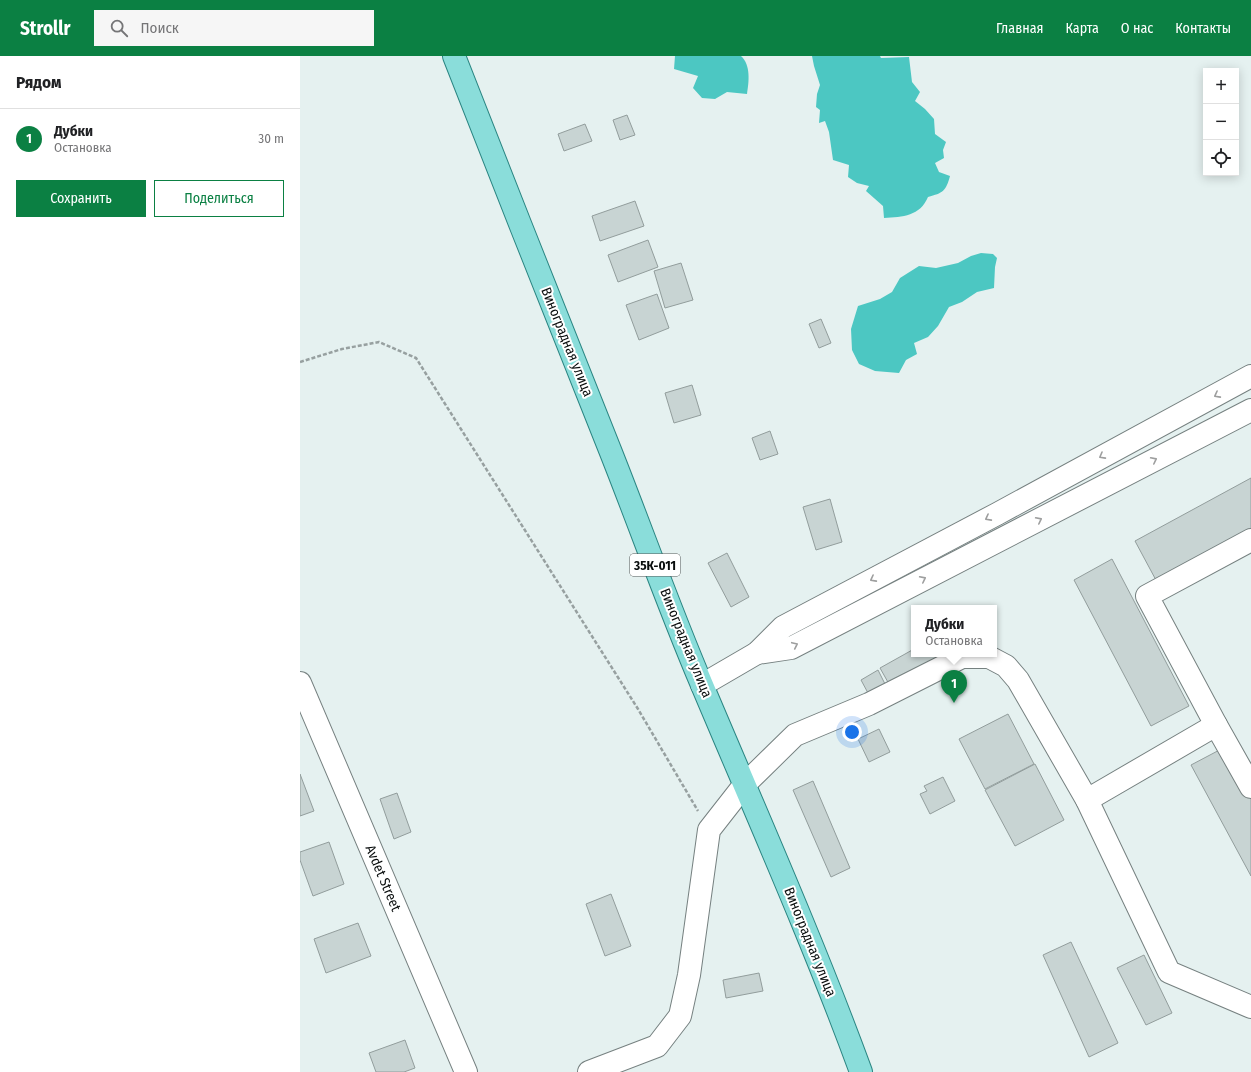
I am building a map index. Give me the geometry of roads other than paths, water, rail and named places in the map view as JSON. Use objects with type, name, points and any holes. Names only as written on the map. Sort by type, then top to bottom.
[{"type":"main road","name":"Виноградная улица","points":[[454,56],[514,212],[611,451],[702,685],[840,1015],[861,1072]]},
{"type":"street","points":[[702,685],[757,653],[783,627],[997,514],[1251,376]]},
{"type":"street","points":[[757,653],[791,648],[1251,410]]},
{"type":"street","points":[[1251,540],[1147,596],[1216,726],[1251,787]]},
{"type":"street","points":[[589,1072],[657,1046],[680,1016],[689,975],[709,830],[744,784],[795,735],[869,704],[962,657],[989,657],[1006,666],[1018,680],[1087,800],[1169,972],[1251,1007]]},
{"type":"street","name":"Avdet Street","points":[[300,683],[466,1072]]},
{"type":"street","points":[[1087,800],[1216,726]]},
{"type":"place","name":"Дубки","points":[[954,703]]}]
